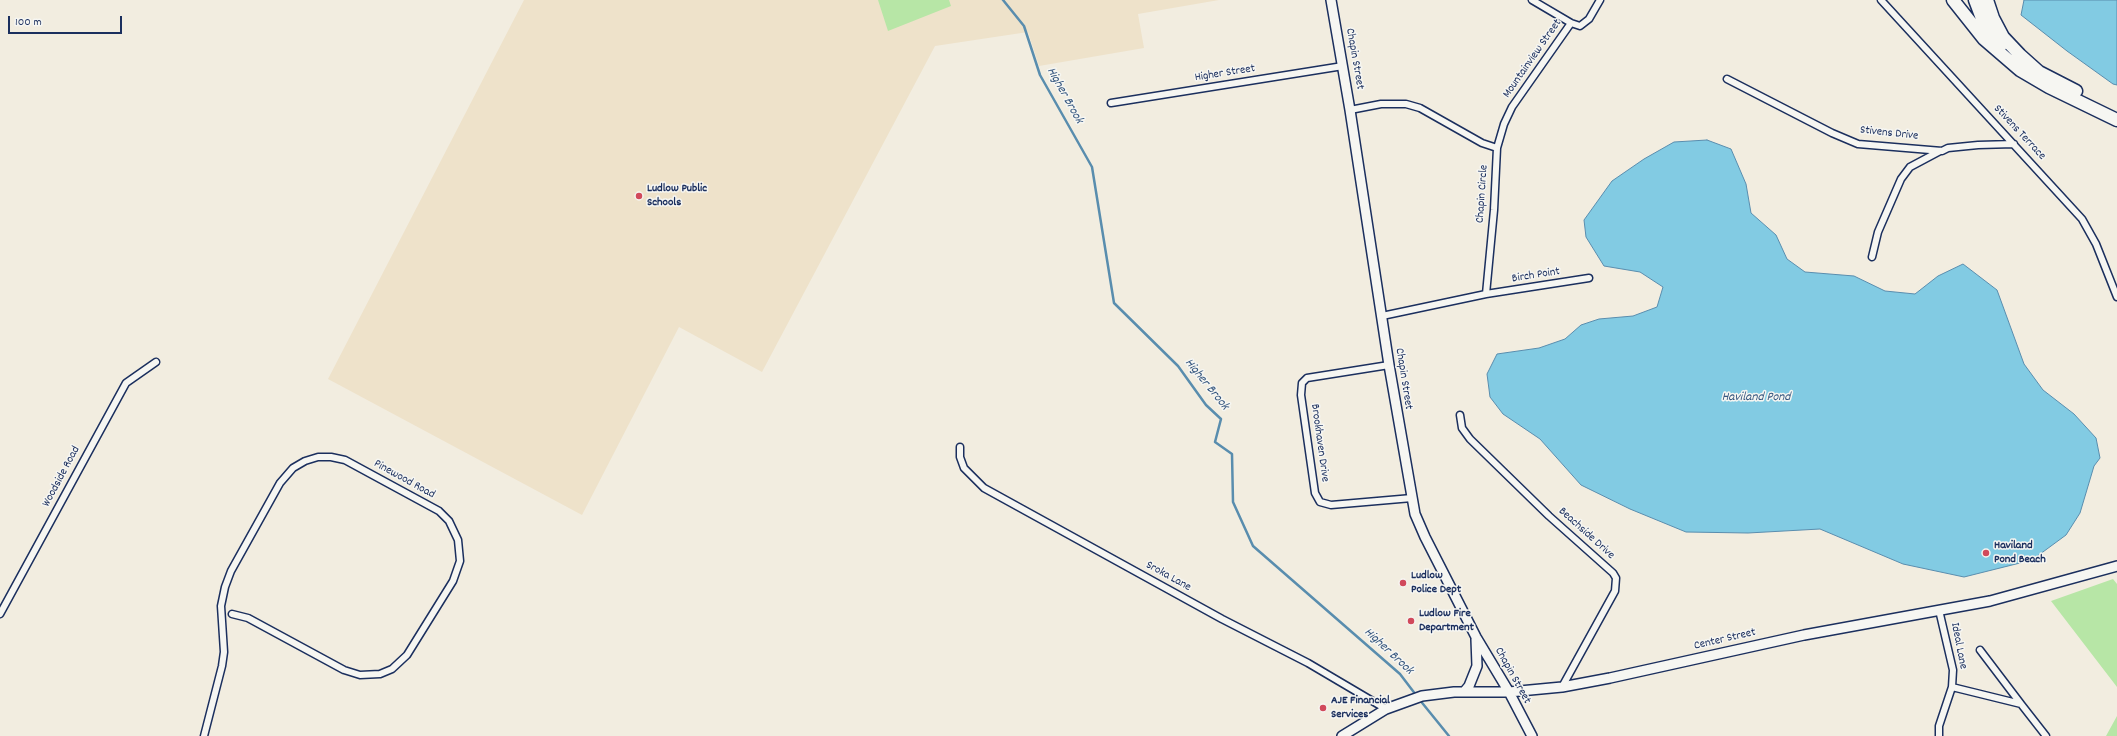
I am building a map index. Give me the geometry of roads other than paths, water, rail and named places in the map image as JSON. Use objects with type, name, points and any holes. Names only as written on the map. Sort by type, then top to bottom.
[{"type":"highway","points":[[1953,0],[1984,39],[2020,70],[2049,87],[2117,120]]},
{"type":"highway","points":[[1975,0],[1981,16],[1998,45],[2016,64],[2049,87]]},
{"type":"highway","points":[[1987,0],[1993,18],[2003,36],[2030,65],[2051,79],[2117,111]]},
{"type":"main road","name":"Chapin Street","points":[[1331,0],[1350,110],[1389,365],[1412,498],[1420,527],[1476,637],[1509,692],[1532,736]]},
{"type":"main road","name":"Center Street","points":[[1342,736],[1386,709],[1422,696],[1464,692],[1509,692],[1562,687],[1804,635],[2018,594],[2117,566]]},
{"type":"main road","points":[[1464,692],[1469,686],[1477,666],[1476,637]]},
{"type":"street","points":[[1532,0],[1571,23]]},
{"type":"street","name":"Mountainview Street","points":[[1497,148],[1504,124],[1512,107],[1571,23],[1580,26],[1585,23],[1600,0]]},
{"type":"street","name":"Stivens Terrace","points":[[1881,0],[2066,200],[2091,231],[2117,297]]},
{"type":"street","name":"Higher Street","points":[[1111,103],[1343,66]]},
{"type":"street","name":"Stivens Drive","points":[[1727,79],[1832,133],[1858,144],[1942,151],[1948,148],[1978,145],[2014,144]]},
{"type":"street","points":[[1350,110],[1380,104],[1406,104],[1420,108],[1482,143],[1497,148]]},
{"type":"street","name":"Chapin Circle","points":[[1486,294],[1494,210],[1497,148]]},
{"type":"street","points":[[1872,257],[1881,225],[1901,179],[1910,167],[1942,151]]},
{"type":"street","name":"Birch Point","points":[[1486,294],[1589,278]]},
{"type":"street","points":[[1382,316],[1486,294]]},
{"type":"street","name":"Woodside Road","points":[[0,614],[126,382],[156,362]]},
{"type":"street","name":"Brookhaven Drive","points":[[1389,365],[1307,378],[1302,383],[1301,395],[1316,495],[1320,502],[1331,505],[1412,498]]},
{"type":"street","name":"Beachside Drive","points":[[1460,415],[1462,428],[1470,439],[1549,516],[1613,573],[1616,578],[1615,591],[1562,687]]},
{"type":"street","name":"Sroka Lane","points":[[960,447],[960,457],[964,468],[984,488],[1222,619],[1308,663],[1386,709]]},
{"type":"street","name":"Pinewood Road","points":[[204,736],[222,666],[224,652],[220,606],[225,586],[280,483],[293,468],[305,461],[318,457],[332,457],[345,460],[438,511],[449,521],[458,540],[460,561],[453,580],[407,655],[398,665],[386,672],[367,675],[352,673],[248,618],[232,614]]},
{"type":"street","name":"Ideal Lane","points":[[1939,610],[1953,670],[1952,687],[1939,726],[1939,736]]},
{"type":"street","name":"Ideal Lane","points":[[1980,650],[2046,736]]},
{"type":"street","name":"Ideal Lane","points":[[1952,687],[2021,704]]},
{"type":"water","points":[[2024,0],[2117,0],[2117,85],[2113,84],[2067,51],[2021,15]]},
{"type":"water","name":"Haviland Pond","points":[[1707,140],[1731,149],[1746,184],[1751,213],[1776,235],[1787,259],[1805,272],[1854,276],[1885,291],[1915,294],[1938,276],[1963,264],[1997,290],[2024,364],[2043,390],[2074,414],[2096,438],[2100,458],[2094,466],[2080,513],[2066,535],[2032,560],[1964,577],[1903,564],[1820,529],[1748,533],[1686,532],[1630,509],[1581,485],[1540,439],[1503,414],[1490,397],[1487,374],[1497,354],[1539,348],[1565,339],[1581,325],[1599,319],[1633,316],[1657,307],[1663,287],[1640,272],[1604,266],[1586,237],[1584,220],[1612,181],[1644,159],[1674,142]]},
{"type":"waterway","name":"Higher Brook","points":[[1003,0],[1024,26],[1040,75],[1092,167],[1114,303],[1178,366],[1206,405],[1221,419],[1215,442],[1232,454],[1233,502],[1253,546],[1400,674],[1416,695]]},
{"type":"waterway","name":"Higher Brook","points":[[1419,699],[1449,736]]},
{"type":"place","name":"Ludlow Public Schools","points":[[639,196]]},
{"type":"place","name":"Haviland Pond Beach","points":[[1986,553]]},
{"type":"place","name":"Ludlow Police Dept","points":[[1403,583]]},
{"type":"place","name":"Ludlow Fire Department","points":[[1411,621]]},
{"type":"place","name":"AJE Financial Services","points":[[1323,708]]}]
